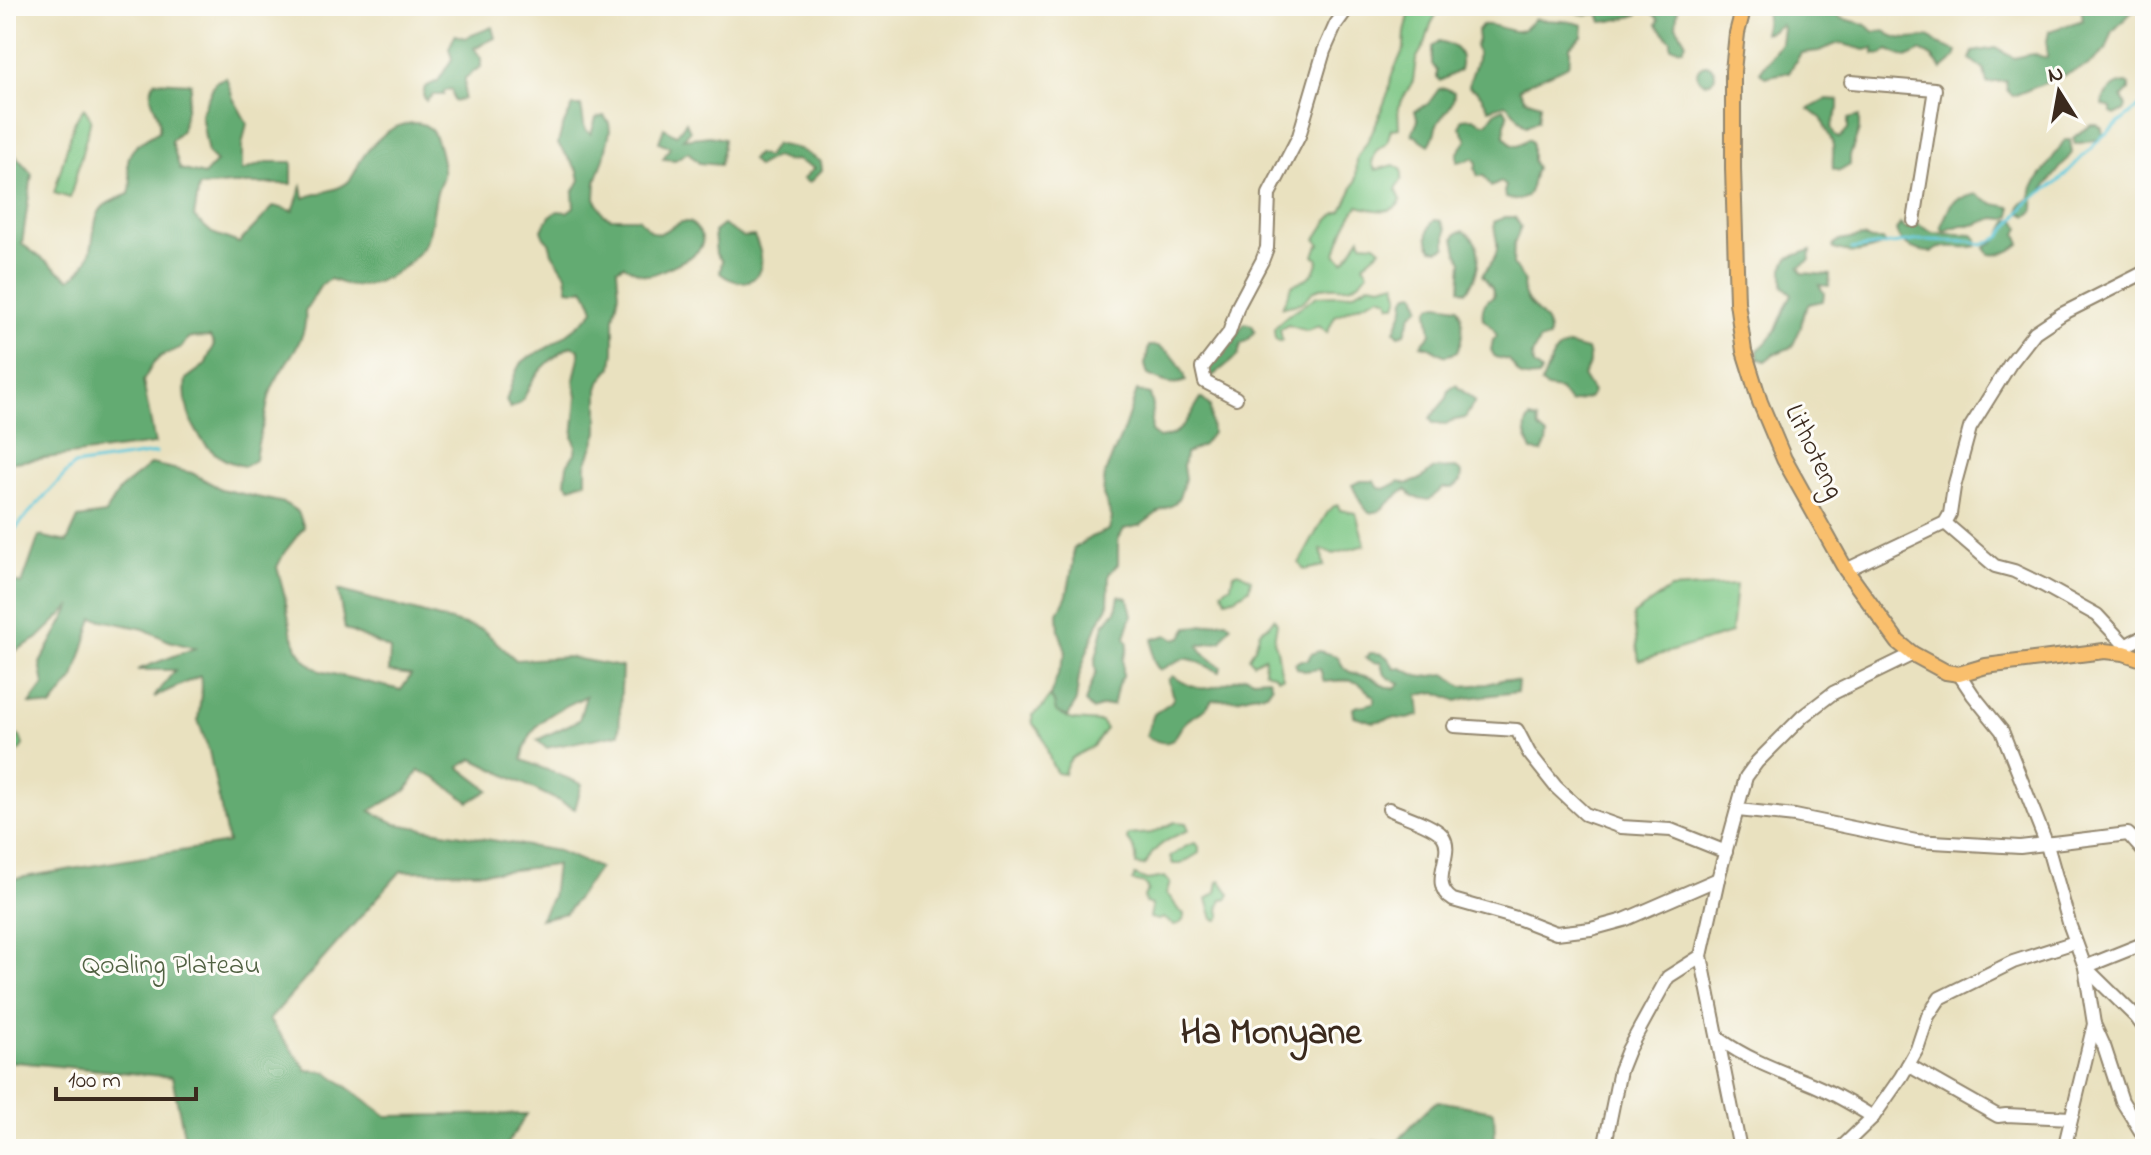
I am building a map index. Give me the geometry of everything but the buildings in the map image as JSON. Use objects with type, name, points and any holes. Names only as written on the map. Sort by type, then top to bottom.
[{"type":"main road","name":"Lithoteng","points":[[1744,6],[1733,71],[1737,302],[1744,351],[1760,402],[1784,459],[1846,570],[1898,642],[1946,672],[1959,674]]},
{"type":"main road","points":[[1959,674],[1986,666],[2104,651],[2125,650],[2145,660]]},
{"type":"street","points":[[1236,398],[1205,382],[1202,368],[1229,333],[1238,306],[1262,261],[1267,248],[1269,194],[1299,136],[1324,51],[1336,24],[1349,6]]},
{"type":"street","points":[[1851,82],[1935,89],[1914,221]]},
{"type":"street","points":[[1846,570],[1945,523],[1950,514],[1970,428],[2010,364],[2035,332],[2062,314],[2145,272]]},
{"type":"street","points":[[1945,523],[1995,566],[2014,571],[2097,615],[2125,650],[2145,636]]},
{"type":"street","points":[[1740,1149],[1701,956],[1746,777],[1803,716],[1833,693],[1913,654]]},
{"type":"street","points":[[1959,674],[2002,731],[2047,845],[2085,967],[2094,1024],[2122,1101],[2145,1138]]},
{"type":"street","points":[[1454,726],[1517,730],[1529,753],[1556,787],[1585,814],[1621,827],[1671,830],[1726,852]]},
{"type":"street","points":[[1389,809],[1441,834],[1446,843],[1441,885],[1444,895],[1556,933],[1591,929],[1639,914],[1718,879]]},
{"type":"street","points":[[1738,810],[1795,816],[1916,841],[2020,847],[2128,834],[2145,853]]},
{"type":"street","points":[[1840,1149],[1873,1117],[1908,1065],[1928,1016],[1940,998],[2013,962],[2075,942]]},
{"type":"street","points":[[2085,967],[2145,943]]},
{"type":"street","points":[[1604,1149],[1620,1070],[1628,1050],[1668,977],[1701,956]]},
{"type":"street","points":[[2085,967],[2145,1029]]},
{"type":"street","points":[[2064,1149],[2094,1024]]},
{"type":"street","points":[[1718,1038],[1739,1053],[1846,1101],[1873,1117]]},
{"type":"street","points":[[1908,1065],[1998,1116],[2071,1118]]},
{"type":"green space","points":[[1411,6],[1441,6],[1416,59],[1413,81],[1398,107],[1399,128],[1391,129],[1387,143],[1376,151],[1372,163],[1375,170],[1394,165],[1402,170],[1402,179],[1396,189],[1401,200],[1388,210],[1358,206],[1344,229],[1336,254],[1343,261],[1360,237],[1362,243],[1375,244],[1381,249],[1363,264],[1368,272],[1355,285],[1322,287],[1300,303],[1282,307],[1292,285],[1315,270],[1319,259],[1314,256],[1320,244],[1316,239],[1330,219],[1342,211],[1356,181],[1357,158],[1378,119],[1404,48]]},
{"type":"green space","points":[[1570,6],[1630,6],[1637,7],[1638,14],[1602,22],[1599,13],[1579,13]]},
{"type":"green space","points":[[1654,6],[1678,6],[1676,25],[1686,42],[1683,49],[1671,47],[1671,41],[1651,11]]},
{"type":"green space","points":[[1767,6],[1832,6],[1840,18],[1864,24],[1875,32],[1885,31],[1906,39],[1929,37],[1957,51],[1955,58],[1942,69],[1932,57],[1921,51],[1906,58],[1888,50],[1882,55],[1874,54],[1874,48],[1865,50],[1839,43],[1819,51],[1801,53],[1789,72],[1765,77],[1760,72],[1781,43],[1783,28],[1781,25],[1764,33]]},
{"type":"green space","points":[[2081,6],[2138,6],[2113,31],[2106,50],[2087,66],[2013,96],[2007,90],[2006,81],[1987,83],[1984,70],[1970,59],[1973,52],[1995,48],[2014,58],[2032,54],[2047,58],[2049,31],[2083,20]]},
{"type":"green space","points":[[1535,19],[1583,25],[1582,36],[1570,46],[1568,65],[1519,89],[1525,99],[1540,104],[1538,120],[1526,126],[1505,104],[1489,109],[1479,93],[1469,87],[1477,56],[1477,31],[1482,25],[1520,31]]},
{"type":"green space","points":[[492,27],[495,38],[474,48],[481,58],[481,67],[465,78],[464,99],[454,101],[451,89],[426,101],[423,95],[425,87],[438,81],[452,59],[449,48],[455,35],[465,38]]},
{"type":"green space","points":[[1439,41],[1454,47],[1461,58],[1460,70],[1440,81],[1432,64],[1432,47]]},
{"type":"green space","points":[[1702,65],[1710,65],[1715,74],[1713,81],[1702,83],[1697,78],[1697,70]]},
{"type":"green space","points":[[226,77],[247,123],[242,146],[242,171],[267,162],[292,162],[292,184],[199,187],[194,217],[212,233],[239,243],[274,206],[293,211],[302,186],[304,198],[345,184],[369,149],[384,134],[402,125],[419,123],[434,134],[443,170],[429,233],[422,248],[406,265],[375,283],[353,286],[330,279],[321,285],[305,311],[299,343],[271,391],[255,460],[245,466],[231,462],[207,446],[187,408],[186,379],[205,365],[214,345],[210,337],[188,338],[182,347],[161,356],[143,381],[155,444],[6,463],[6,148],[32,174],[22,244],[70,279],[87,261],[99,212],[108,203],[129,194],[128,162],[132,151],[159,131],[151,95],[155,81],[191,83],[182,130],[171,141],[180,169],[204,175],[216,162],[208,154],[201,114],[215,82]]},
{"type":"green space","points":[[2126,83],[2129,90],[2122,97],[2125,110],[2115,115],[2111,113],[2111,108],[2102,105],[2103,101],[2113,88]]},
{"type":"green space","points":[[1439,89],[1454,92],[1453,98],[1438,122],[1429,145],[1412,134],[1418,121],[1415,111],[1428,104]]},
{"type":"green space","points":[[1827,99],[1839,100],[1839,109],[1831,127],[1835,136],[1839,138],[1848,130],[1848,119],[1859,116],[1859,130],[1850,165],[1840,171],[1833,169],[1832,143],[1822,119],[1809,109]]},
{"type":"green space","points":[[573,106],[581,106],[585,130],[591,134],[596,118],[604,116],[609,123],[610,131],[596,181],[595,198],[604,215],[638,218],[650,231],[659,234],[681,222],[690,222],[702,237],[702,243],[688,258],[654,274],[641,274],[624,265],[617,269],[619,293],[614,317],[612,367],[598,389],[598,432],[586,465],[586,481],[571,487],[565,482],[567,465],[576,445],[573,437],[577,397],[574,380],[579,349],[571,346],[559,353],[533,379],[518,404],[510,408],[506,401],[519,366],[563,337],[594,310],[584,288],[568,289],[566,274],[542,230],[550,216],[574,207],[573,193],[580,180],[578,171],[558,144]]},
{"type":"green space","points":[[84,108],[91,119],[70,198],[54,193],[74,123]]},
{"type":"green space","points":[[1504,108],[1508,115],[1504,136],[1512,145],[1517,146],[1528,139],[1532,142],[1532,160],[1536,168],[1529,192],[1522,199],[1506,198],[1506,186],[1501,182],[1491,187],[1484,176],[1478,176],[1475,169],[1477,163],[1473,158],[1457,162],[1457,154],[1467,140],[1460,127],[1462,119],[1473,118],[1487,123],[1495,112]]},
{"type":"green space","points":[[686,122],[690,131],[683,139],[710,136],[724,139],[720,165],[699,163],[688,152],[675,160],[663,159],[670,147],[659,142],[664,128],[676,135]]},
{"type":"green space","points":[[2091,125],[2102,129],[2101,139],[2075,144],[2073,138]]},
{"type":"green space","points":[[2065,140],[2070,140],[2072,153],[2034,198],[2032,212],[2028,216],[2020,212],[2021,205],[2030,198],[2033,187]]},
{"type":"green space","points":[[775,144],[799,149],[821,162],[822,170],[809,183],[803,179],[814,168],[796,160],[786,161],[775,157],[757,167],[751,160],[756,154],[767,157]]},
{"type":"green space","points":[[1976,194],[1994,204],[2011,207],[2011,216],[1943,231],[1941,226],[1951,204]]},
{"type":"green space","points":[[1515,217],[1521,227],[1514,244],[1513,265],[1524,280],[1526,298],[1549,329],[1549,338],[1539,341],[1532,355],[1533,365],[1541,371],[1539,377],[1523,376],[1509,360],[1495,357],[1491,350],[1497,336],[1483,319],[1484,305],[1494,296],[1482,275],[1496,252],[1494,222]]},
{"type":"green space","points":[[1435,220],[1441,221],[1446,229],[1446,247],[1439,250],[1432,249],[1428,237]]},
{"type":"green space","points":[[2009,220],[2016,220],[2020,227],[2017,234],[2021,243],[2006,252],[1989,254],[1985,248],[2000,237]]},
{"type":"green space","points":[[1900,224],[1906,229],[1917,224],[1933,233],[1972,235],[1977,239],[1977,246],[1921,251],[1905,244],[1898,236],[1896,231]]},
{"type":"green space","points":[[723,225],[743,237],[754,236],[761,261],[757,275],[752,279],[736,281],[720,273],[722,261],[716,254],[714,232]]},
{"type":"green space","points":[[1464,231],[1476,243],[1478,251],[1475,277],[1466,292],[1460,289],[1462,261],[1454,238]]},
{"type":"green space","points":[[1862,237],[1883,240],[1884,245],[1859,252],[1834,249],[1833,246],[1839,241]]},
{"type":"green space","points":[[1811,250],[1810,260],[1799,267],[1802,273],[1830,275],[1829,286],[1819,285],[1824,293],[1823,301],[1809,304],[1792,347],[1765,361],[1758,358],[1758,350],[1775,330],[1792,294],[1783,286],[1783,268],[1788,258]]},
{"type":"green space","points":[[1396,282],[1399,296],[1396,305],[1390,305],[1388,299],[1380,296],[1335,316],[1327,333],[1319,326],[1307,331],[1288,325],[1280,329],[1282,340],[1279,342],[1275,338],[1274,329],[1280,322],[1317,296],[1353,293],[1370,284],[1381,286]]},
{"type":"green space","points":[[1416,293],[1420,307],[1412,314],[1405,333],[1399,335],[1395,331],[1405,298]]},
{"type":"green space","points":[[1438,304],[1458,307],[1462,318],[1459,347],[1457,352],[1448,355],[1421,345],[1431,334],[1428,311]]},
{"type":"green space","points":[[1245,323],[1252,325],[1255,331],[1241,344],[1238,356],[1211,377],[1206,371],[1221,350],[1234,342]]},
{"type":"green space","points":[[1568,345],[1587,350],[1589,364],[1583,376],[1593,392],[1589,398],[1570,403],[1560,390],[1541,384],[1553,356]]},
{"type":"green space","points":[[1149,346],[1158,346],[1167,351],[1180,366],[1186,381],[1172,383],[1148,375],[1145,365]]},
{"type":"green space","points":[[1456,385],[1475,401],[1465,418],[1446,424],[1433,423],[1430,418],[1447,398],[1449,390]]},
{"type":"green space","points":[[1137,391],[1150,394],[1153,406],[1151,432],[1159,438],[1180,429],[1201,398],[1210,406],[1212,433],[1203,445],[1185,454],[1185,479],[1179,498],[1173,505],[1141,525],[1124,529],[1118,540],[1118,564],[1109,574],[1108,607],[1087,652],[1079,676],[1076,701],[1068,717],[1056,712],[1050,696],[1066,652],[1059,631],[1058,613],[1067,595],[1073,549],[1109,530],[1112,518],[1103,495],[1105,473]]},
{"type":"green space","points":[[1530,418],[1537,420],[1539,429],[1547,436],[1542,452],[1532,451],[1527,439],[1526,426]]},
{"type":"green space","name":"Qoaling Plateau","points":[[151,464],[192,473],[221,489],[284,503],[298,512],[304,527],[277,567],[297,648],[306,661],[320,671],[401,690],[411,675],[389,672],[390,649],[345,629],[338,590],[483,630],[516,660],[568,657],[622,667],[619,734],[546,748],[537,740],[579,720],[586,696],[544,719],[526,746],[522,760],[582,784],[575,809],[473,759],[459,767],[489,790],[469,802],[419,770],[407,790],[370,811],[396,824],[558,851],[599,868],[566,913],[540,919],[552,897],[556,865],[496,872],[401,871],[269,1020],[307,1070],[327,1072],[387,1116],[527,1114],[504,1149],[187,1149],[172,1077],[6,1061],[6,880],[228,843],[209,751],[198,720],[202,687],[200,676],[154,697],[175,670],[137,670],[195,648],[169,641],[144,629],[93,618],[74,678],[51,707],[30,704],[44,685],[40,663],[72,605],[37,639],[6,656],[6,615],[11,610],[6,608],[6,580],[22,584],[39,536],[67,542],[78,518],[105,514],[121,488]]},
{"type":"green space","points":[[1456,468],[1462,473],[1461,481],[1453,488],[1443,488],[1429,500],[1413,497],[1406,489],[1379,511],[1369,513],[1352,485],[1360,481],[1374,481],[1379,488],[1385,489],[1400,481],[1407,484],[1419,480],[1433,469]]},
{"type":"green space","points":[[1338,505],[1340,510],[1356,513],[1365,545],[1334,554],[1321,549],[1324,566],[1304,570],[1299,563],[1329,510]]},
{"type":"green space","points":[[1239,572],[1251,579],[1249,589],[1226,600],[1222,591],[1231,585],[1233,574]]},
{"type":"green space","points":[[1736,585],[1731,633],[1639,661],[1633,615],[1670,589]]},
{"type":"green space","points":[[1119,596],[1128,598],[1132,615],[1125,637],[1128,644],[1123,659],[1123,677],[1113,705],[1093,710],[1085,702],[1096,672],[1095,662],[1104,624],[1116,611]]},
{"type":"green space","points":[[1274,618],[1277,623],[1274,641],[1283,677],[1278,678],[1264,670],[1265,657],[1253,663],[1249,657],[1260,631]]},
{"type":"green space","points":[[1226,621],[1231,625],[1221,641],[1198,645],[1221,667],[1220,672],[1188,659],[1160,670],[1155,663],[1152,656],[1153,639],[1167,635],[1174,639],[1182,637],[1188,627]]},
{"type":"green space","points":[[1319,651],[1337,656],[1350,672],[1394,689],[1400,683],[1386,676],[1381,663],[1365,658],[1370,653],[1386,656],[1395,669],[1401,668],[1424,677],[1445,674],[1462,686],[1504,679],[1518,682],[1517,692],[1457,701],[1436,692],[1418,695],[1420,715],[1373,722],[1354,716],[1353,708],[1374,702],[1374,696],[1355,681],[1324,682],[1320,669],[1304,671],[1297,668],[1295,663],[1308,660],[1311,654]]},
{"type":"green space","points":[[1173,676],[1201,688],[1246,676],[1269,678],[1272,686],[1267,693],[1212,700],[1183,725],[1173,740],[1162,742],[1146,736],[1154,714],[1174,697],[1168,680]]},
{"type":"green space","points":[[1050,696],[1057,712],[1072,720],[1101,722],[1106,729],[1093,746],[1071,759],[1064,774],[1057,773],[1053,767],[1042,736],[1033,724],[1032,715],[1042,708]]},
{"type":"green space","points":[[6,729],[20,737],[23,745],[18,752],[6,754]]},
{"type":"green space","points":[[1175,822],[1186,823],[1189,830],[1158,847],[1144,866],[1136,865],[1135,851],[1127,840],[1128,835],[1152,833]]},
{"type":"green space","points":[[1196,843],[1199,853],[1181,864],[1173,864],[1170,857]]},
{"type":"green space","points":[[1135,875],[1147,880],[1165,877],[1170,883],[1166,894],[1184,914],[1182,922],[1173,925],[1164,918],[1150,918],[1152,905],[1145,903],[1144,896],[1148,890],[1145,884],[1132,881]]},
{"type":"green space","points":[[1221,881],[1230,894],[1222,899],[1218,920],[1213,919],[1207,899],[1216,892]]},
{"type":"green space","points":[[1438,1101],[1494,1111],[1498,1149],[1369,1149],[1373,1140],[1396,1144]]},
{"type":"waterway","points":[[1852,249],[1922,240],[1970,241],[1983,245],[2000,237],[2030,200],[2058,182],[2103,136],[2145,102]]},
{"type":"waterway","points":[[6,540],[74,465],[156,453]]},
{"type":"district","name":"Ha Monyane","points":[[1271,1034]]}]
